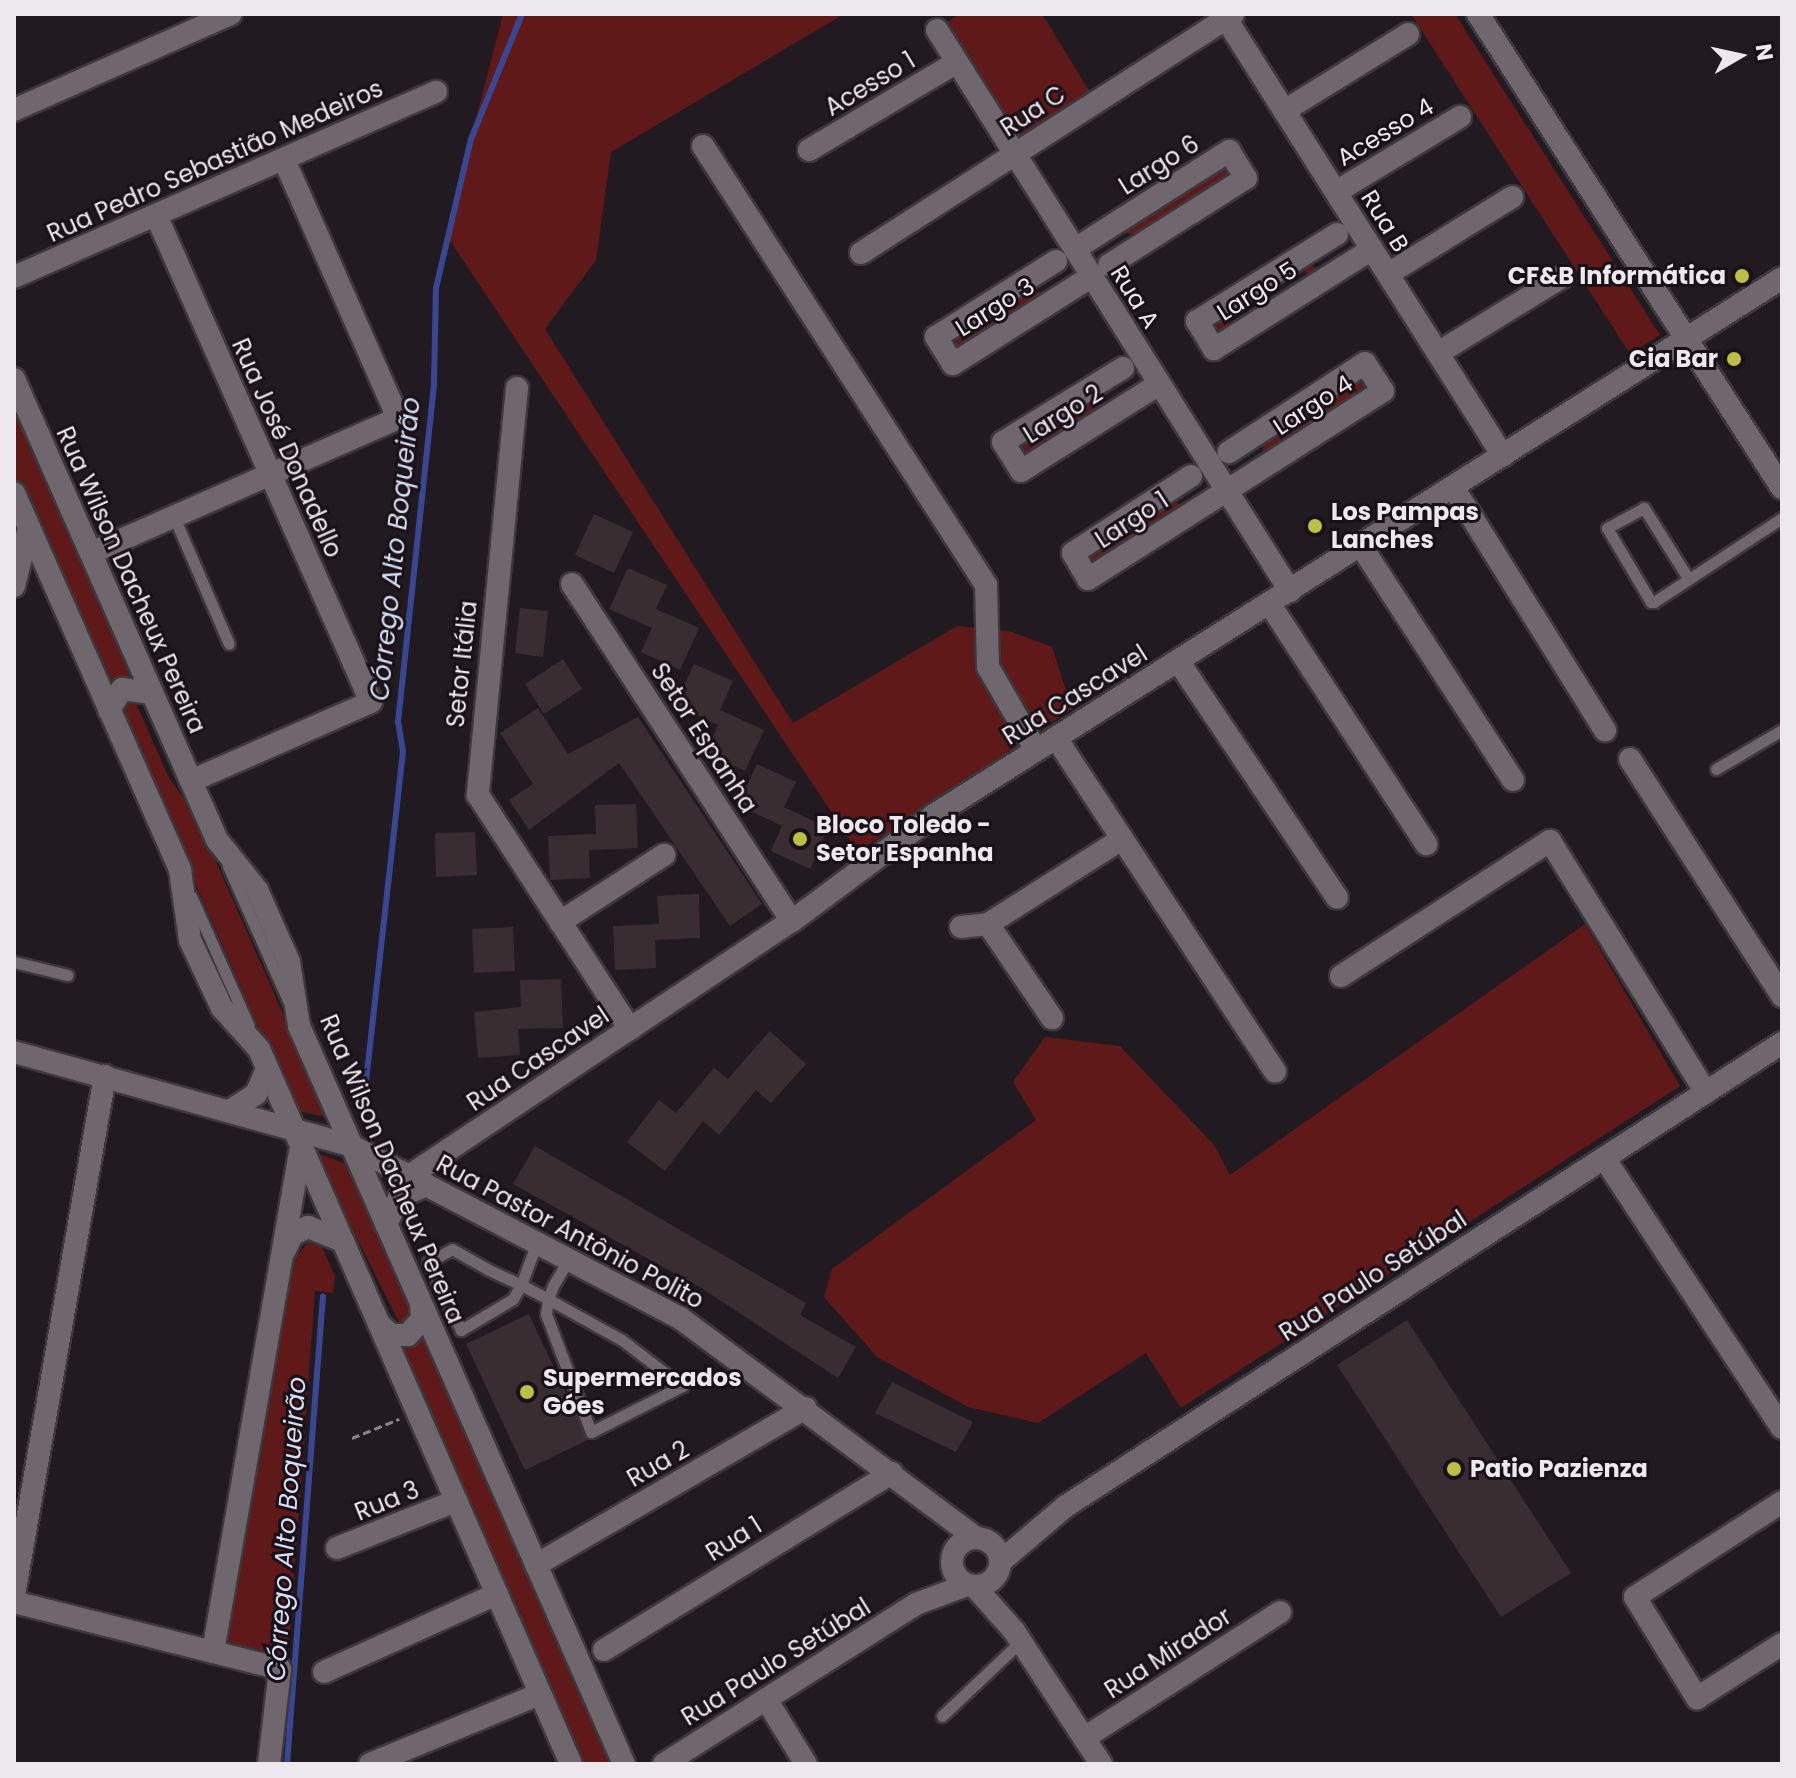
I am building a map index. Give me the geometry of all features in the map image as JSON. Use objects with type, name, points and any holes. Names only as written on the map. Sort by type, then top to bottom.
[{"type":"street","points":[[14,110],[231,14]]},
{"type":"street","points":[[1478,14],[1781,483]]},
{"type":"street","name":"Rua B","points":[[1227,15],[1284,111],[1503,456]]},
{"type":"street","name":"Rua C","points":[[861,253],[1227,15]]},
{"type":"street","name":"Rua A","points":[[937,30],[1015,154],[1065,255],[1100,271],[1159,384],[1290,591]]},
{"type":"street","points":[[1284,111],[1408,34]]},
{"type":"street","name":"Acesso 1","points":[[809,150],[957,62]]},
{"type":"street","name":"Rua Pedro Sebastião Medeiros","points":[[14,277],[436,92]]},
{"type":"street","name":"Acesso 4","points":[[1336,192],[1460,117]]},
{"type":"street","points":[[703,146],[986,585],[988,667],[1036,750]]},
{"type":"street","name":"Largo 6","points":[[1065,255],[1229,151],[1246,178],[1100,271]]},
{"type":"street","points":[[91,553],[398,418],[284,159]]},
{"type":"street","points":[[1388,274],[1512,197]]},
{"type":"street","name":"Rua José Donadello","points":[[156,215],[371,702],[191,781]]},
{"type":"street","points":[[1098,234],[1144,243]]},
{"type":"street","name":"Largo 5","points":[[1337,234],[1197,321],[1214,349],[1372,249]]},
{"type":"street","name":"Largo 3","points":[[1065,255],[936,337],[953,364],[1100,271]]},
{"type":"street","points":[[1300,258],[1339,270]]},
{"type":"street","points":[[1438,353],[1562,277]]},
{"type":"street","name":"Rua Cascavel","points":[[386,1224],[400,1197],[418,1180],[630,1029],[792,921],[934,815],[1782,278]]},
{"type":"street","points":[[1021,283],[1064,294]]},
{"type":"street","name":"Largo 4","points":[[1226,490],[1383,391],[1365,363],[1229,452]]},
{"type":"street","name":"Largo 2","points":[[1123,368],[1003,442],[1021,471],[1159,384]]},
{"type":"street","name":"Rua Wilson Dacheux Pereira","points":[[14,379],[217,840],[257,890],[283,948],[299,1026],[624,1764]]},
{"type":"street","name":"Setor Itália","points":[[517,388],[476,781],[485,809],[630,1029]]},
{"type":"street","points":[[1087,390],[1125,405]]},
{"type":"street","points":[[1253,474],[1255,434]]},
{"type":"street","name":"Largo 1","points":[[1191,476],[1073,553],[1088,579],[1226,490]]},
{"type":"street","points":[[1453,487],[1605,730]]},
{"type":"street","points":[[1166,492],[1201,506]]},
{"type":"street","points":[[14,493],[180,870],[190,940],[222,1008],[263,1059],[571,1764]]},
{"type":"street","points":[[14,586],[29,527]]},
{"type":"street","points":[[1361,546],[1513,780]]},
{"type":"street","name":"Setor Espanha","points":[[572,584],[792,921]]},
{"type":"street","points":[[1269,603],[1426,844]]},
{"type":"street","points":[[1178,661],[1337,898]]},
{"type":"street","points":[[109,710],[122,689],[152,693]]},
{"type":"street","points":[[1056,738],[1275,1072]]},
{"type":"street","points":[[1630,759],[1782,996]]},
{"type":"street","points":[[961,927],[988,924],[1122,839]]},
{"type":"street","points":[[1341,976],[1550,841],[1706,1093]]},
{"type":"street","points":[[560,922],[664,855]]},
{"type":"street","points":[[988,924],[1052,1018]]},
{"type":"street","name":"Rua Paulo Setúbal","points":[[999,1568],[1066,1506],[1782,1043]]},
{"type":"street","name":"Rua Pastor Antônio Polito","points":[[14,1052],[233,1109],[296,1135],[352,1146],[680,1318],[806,1408],[976,1538]]},
{"type":"street","points":[[233,1109],[256,1094],[263,1059]]},
{"type":"street","points":[[14,1595],[105,1076]]},
{"type":"street","points":[[213,1652],[285,1251],[296,1135]]},
{"type":"street","points":[[1604,1158],[1782,1428]]},
{"type":"street","points":[[285,1251],[292,1235],[308,1227],[343,1241]]},
{"type":"street","points":[[379,1324],[391,1335],[408,1335],[422,1319],[421,1305]]},
{"type":"street","name":"Rua 2","points":[[536,1565],[806,1408]]},
{"type":"street","name":"Rua 1","points":[[604,1650],[892,1473]]},
{"type":"street","name":"Rua Pastor Antônio Polito","points":[[921,1498],[952,1562]]},
{"type":"street","name":"Rua 3","points":[[337,1548],[456,1501]]},
{"type":"street","points":[[1782,1502],[1635,1597],[1697,1698],[1782,1644]]},
{"type":"street","points":[[1018,1636],[996,1548],[976,1538],[960,1543],[952,1562],[1018,1636],[1101,1764]]},
{"type":"street","name":"Rua Paulo Setúbal","points":[[916,1604],[952,1562]]},
{"type":"street","points":[[971,1586],[999,1568]]},
{"type":"street","name":"Rua Paulo Setúbal","points":[[672,1762],[916,1604],[971,1586]]},
{"type":"street","points":[[324,1672],[497,1594]]},
{"type":"street","points":[[14,1602],[280,1669],[269,1764]]},
{"type":"street","name":"Rua Mirador","points":[[1084,1738],[1280,1612]]},
{"type":"street","points":[[370,1764],[540,1694]]},
{"type":"street","points":[[766,1699],[806,1764]]},
{"type":"lane","points":[[1688,578],[1644,508],[1607,528],[1647,601],[1688,578],[1782,518]]},
{"type":"lane","points":[[174,517],[229,644]]},
{"type":"lane","points":[[1716,769],[1782,730]]},
{"type":"lane","points":[[14,962],[67,975]]},
{"type":"lane","points":[[537,1242],[521,1285],[499,1312],[461,1330],[428,1262],[452,1249],[521,1285],[548,1299],[658,1362],[682,1386],[591,1432],[563,1364],[548,1299],[569,1258]]},
{"type":"lane","points":[[942,1716],[1018,1636]]},
{"type":"path","points":[[352,1438],[417,1412]]},
{"type":"shaded area","points":[[503,14],[844,14],[611,152],[596,260],[545,329],[793,723],[957,626],[1009,631],[1052,647],[1072,709],[858,852],[446,235]]},
{"type":"shaded area","points":[[960,14],[1042,14],[1090,92],[1018,137],[947,22]]},
{"type":"shaded area","points":[[1411,14],[1455,14],[1660,335],[1630,354]]},
{"type":"shaded area","points":[[1228,160],[1238,176],[1144,236],[1115,231]]},
{"type":"shaded area","points":[[1300,262],[1327,271],[1311,281],[1302,267],[1224,316],[1233,330],[1216,340],[1205,322]]},
{"type":"shaded area","points":[[1023,288],[1050,295],[954,356],[943,339]]},
{"type":"shaded area","points":[[1364,373],[1374,389],[1262,460],[1264,436]]},
{"type":"shaded area","points":[[1087,398],[1110,408],[1023,462],[1013,446]]},
{"type":"shaded area","points":[[14,402],[134,674],[106,681],[14,474]]},
{"type":"shaded area","points":[[1170,500],[1184,506],[1094,566],[1087,555]]},
{"type":"shaded area","points":[[124,700],[135,701],[169,778],[194,812],[329,1118],[295,1110],[119,710]]},
{"type":"shaded area","points":[[1585,924],[1680,1086],[1181,1408],[1146,1353],[1038,1423],[968,1407],[877,1357],[824,1297],[832,1269],[1036,1120],[1013,1082],[1045,1037],[1120,1046],[1214,1145],[1230,1175]]},
{"type":"shaded area","points":[[313,1151],[348,1165],[415,1311],[409,1320],[399,1322]]},
{"type":"shaded area","points":[[310,1240],[322,1247],[335,1276],[333,1293],[315,1291],[288,1661],[223,1646],[293,1260]]},
{"type":"shaded area","points":[[426,1337],[612,1764],[582,1764],[398,1344]]},
{"type":"building","points":[[594,514],[633,532],[614,573],[575,555]]},
{"type":"building","points":[[628,568],[667,585],[656,609],[699,628],[680,670],[641,652],[652,628],[609,609]]},
{"type":"building","points":[[520,608],[548,611],[543,657],[515,653]]},
{"type":"building","points":[[563,659],[582,689],[544,714],[525,684]]},
{"type":"building","points":[[694,664],[733,681],[720,710],[764,730],[745,771],[706,753],[718,725],[675,705]]},
{"type":"building","points":[[538,708],[568,754],[638,717],[762,904],[730,926],[619,763],[529,830],[509,800],[533,784],[500,733]]},
{"type":"building","points":[[757,764],[796,782],[784,807],[828,828],[810,869],[771,851],[782,826],[738,805]]},
{"type":"building","points":[[636,804],[638,848],[589,850],[590,878],[550,880],[548,836],[596,834],[595,805]]},
{"type":"building","points":[[475,832],[477,875],[436,877],[435,833]]},
{"type":"building","points":[[699,894],[700,938],[655,940],[656,968],[615,970],[613,926],[659,924],[657,896]]},
{"type":"building","points":[[513,927],[515,971],[474,973],[472,929]]},
{"type":"building","points":[[561,979],[563,1028],[518,1029],[520,1055],[478,1058],[474,1012],[521,1007],[520,980]]},
{"type":"building","points":[[770,1031],[806,1064],[771,1103],[756,1090],[719,1135],[703,1121],[665,1171],[627,1142],[659,1100],[676,1113],[714,1068],[728,1079]]},
{"type":"building","points":[[535,1146],[806,1303],[800,1315],[856,1347],[838,1378],[703,1289],[513,1184]]},
{"type":"building","name":"Supermercados Góes","points":[[529,1314],[588,1440],[525,1470],[466,1344]]},
{"type":"building","name":"Patio Pazienza","points":[[1407,1320],[1571,1573],[1501,1617],[1337,1365]]},
{"type":"building","points":[[892,1382],[973,1422],[956,1452],[875,1413]]},
{"type":"waterway","name":"Córrego Alto Boqueirão","points":[[364,1099],[403,752],[398,722],[434,383],[436,288],[471,139],[522,14]]},
{"type":"waterway","name":"Córrego Alto Boqueirão","points":[[287,1764],[323,1296]]},
{"type":"place","name":"CF&B Informática","points":[[1742,276]]},
{"type":"place","name":"Cia Bar","points":[[1734,359]]},
{"type":"place","name":"Los Pampas Lanches","points":[[1315,526]]},
{"type":"place","name":"Bloco Toledo - Setor Espanha","points":[[800,839]]},
{"type":"place","name":"Supermercados Góes","points":[[527,1392]]},
{"type":"place","name":"Patio Pazienza","points":[[1454,1469]]}]
